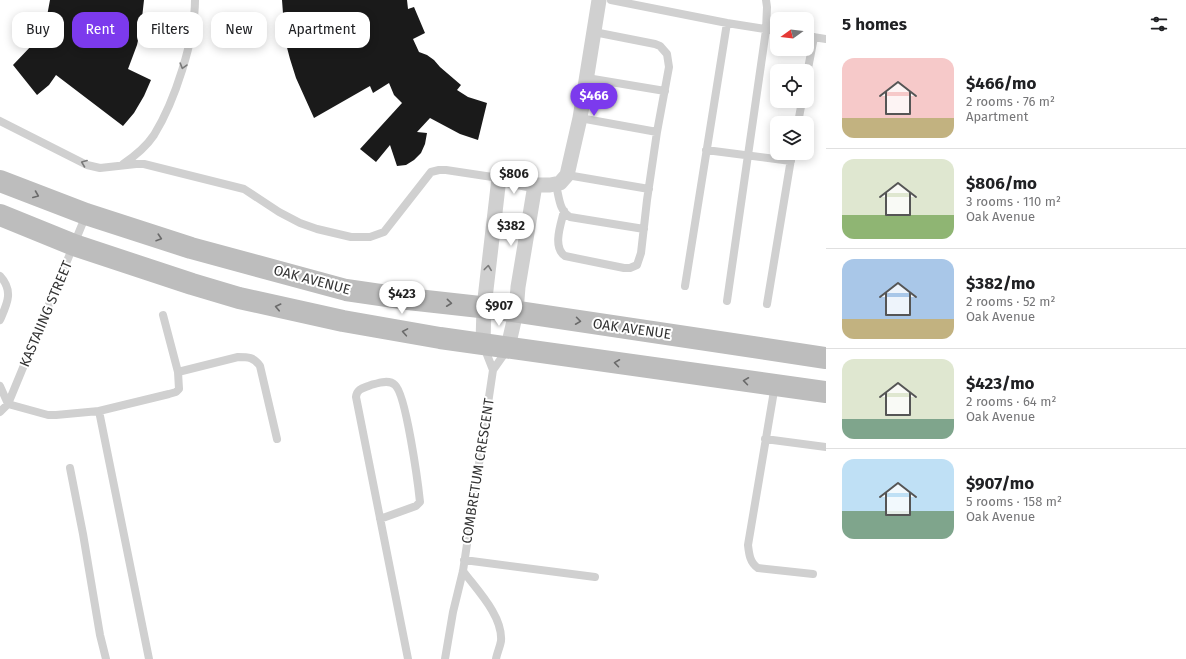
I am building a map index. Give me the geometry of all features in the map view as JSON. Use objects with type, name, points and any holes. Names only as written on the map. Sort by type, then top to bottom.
[{"type":"street","points":[[483,343],[484,307],[499,178],[535,185],[562,180],[580,118],[599,0]]},
{"type":"street","name":"OAK AVENUE","points":[[0,180],[86,214],[191,248],[346,290],[408,299],[484,307],[826,358]]},
{"type":"street","points":[[508,347],[516,312],[518,287],[535,185]]},
{"type":"street","points":[[0,215],[74,245],[192,284],[239,298],[343,321],[440,338],[826,392]]},
{"type":"lane","points":[[122,166],[148,143],[154,135],[170,103],[182,68],[192,31],[195,0]]},
{"type":"lane","points":[[611,0],[770,30]]},
{"type":"lane","points":[[727,301],[766,30],[766,0]]},
{"type":"lane","points":[[685,286],[727,23]]},
{"type":"lane","points":[[594,32],[655,44],[662,48],[667,54],[669,67],[657,132],[642,253],[637,265],[634,267],[624,268],[565,256],[560,252],[558,248],[559,231],[564,211],[562,180],[649,189]]},
{"type":"lane","points":[[814,38],[826,40]]},
{"type":"lane","points":[[587,78],[665,91]]},
{"type":"lane","points":[[580,118],[657,132]]},
{"type":"lane","points":[[0,121],[87,165],[100,168],[136,164],[155,166],[185,175],[244,189],[279,212],[300,223],[317,229],[351,237],[370,237],[384,232],[431,172],[446,170],[499,178]]},
{"type":"lane","points":[[706,150],[770,156]]},
{"type":"lane","points":[[767,304],[791,160]]},
{"type":"lane","points":[[564,211],[570,217],[644,229]]},
{"type":"lane","name":"KASTAIING STREET","points":[[0,412],[8,404],[86,214]]},
{"type":"lane","points":[[0,276],[3,279],[7,290],[8,300],[0,320]]},
{"type":"lane","points":[[0,386],[8,404],[56,415],[99,411],[176,392],[179,389],[178,372],[163,315]]},
{"type":"lane","points":[[483,343],[494,370]]},
{"type":"lane","name":"COMBRETUM CRESCENT","points":[[445,659],[453,612],[463,571],[494,370],[508,347]]},
{"type":"lane","points":[[178,372],[238,357],[254,359],[260,366],[277,439]]},
{"type":"lane","points":[[380,519],[416,506],[420,502],[408,426],[400,394],[396,385],[390,382],[382,382],[360,389],[356,397],[380,519],[408,659]]},
{"type":"lane","points":[[775,385],[748,545],[750,557],[754,565],[758,568],[813,574]]},
{"type":"lane","points":[[99,411],[149,659]]},
{"type":"lane","points":[[765,439],[826,447]]},
{"type":"lane","points":[[70,468],[100,636],[106,659]]},
{"type":"lane","points":[[464,560],[595,577]]},
{"type":"lane","points":[[463,571],[496,616],[498,621],[501,642],[496,659]]},
{"type":"building","points":[[50,0],[144,0],[143,12],[137,12],[137,45],[128,69],[151,80],[134,113],[123,126],[56,75],[49,85],[37,95],[13,65],[29,48],[64,48],[64,12],[48,12]]},
{"type":"building","points":[[282,0],[407,0],[408,9],[414,7],[425,33],[413,39],[419,52],[434,60],[461,85],[457,90],[468,97],[487,103],[478,140],[460,134],[430,118],[417,132],[427,133],[425,144],[421,153],[414,160],[406,165],[397,166],[390,145],[376,162],[360,149],[402,103],[394,95],[389,83],[373,93],[370,86],[314,118],[296,78],[287,48],[370,48],[370,12],[283,12]]}]
